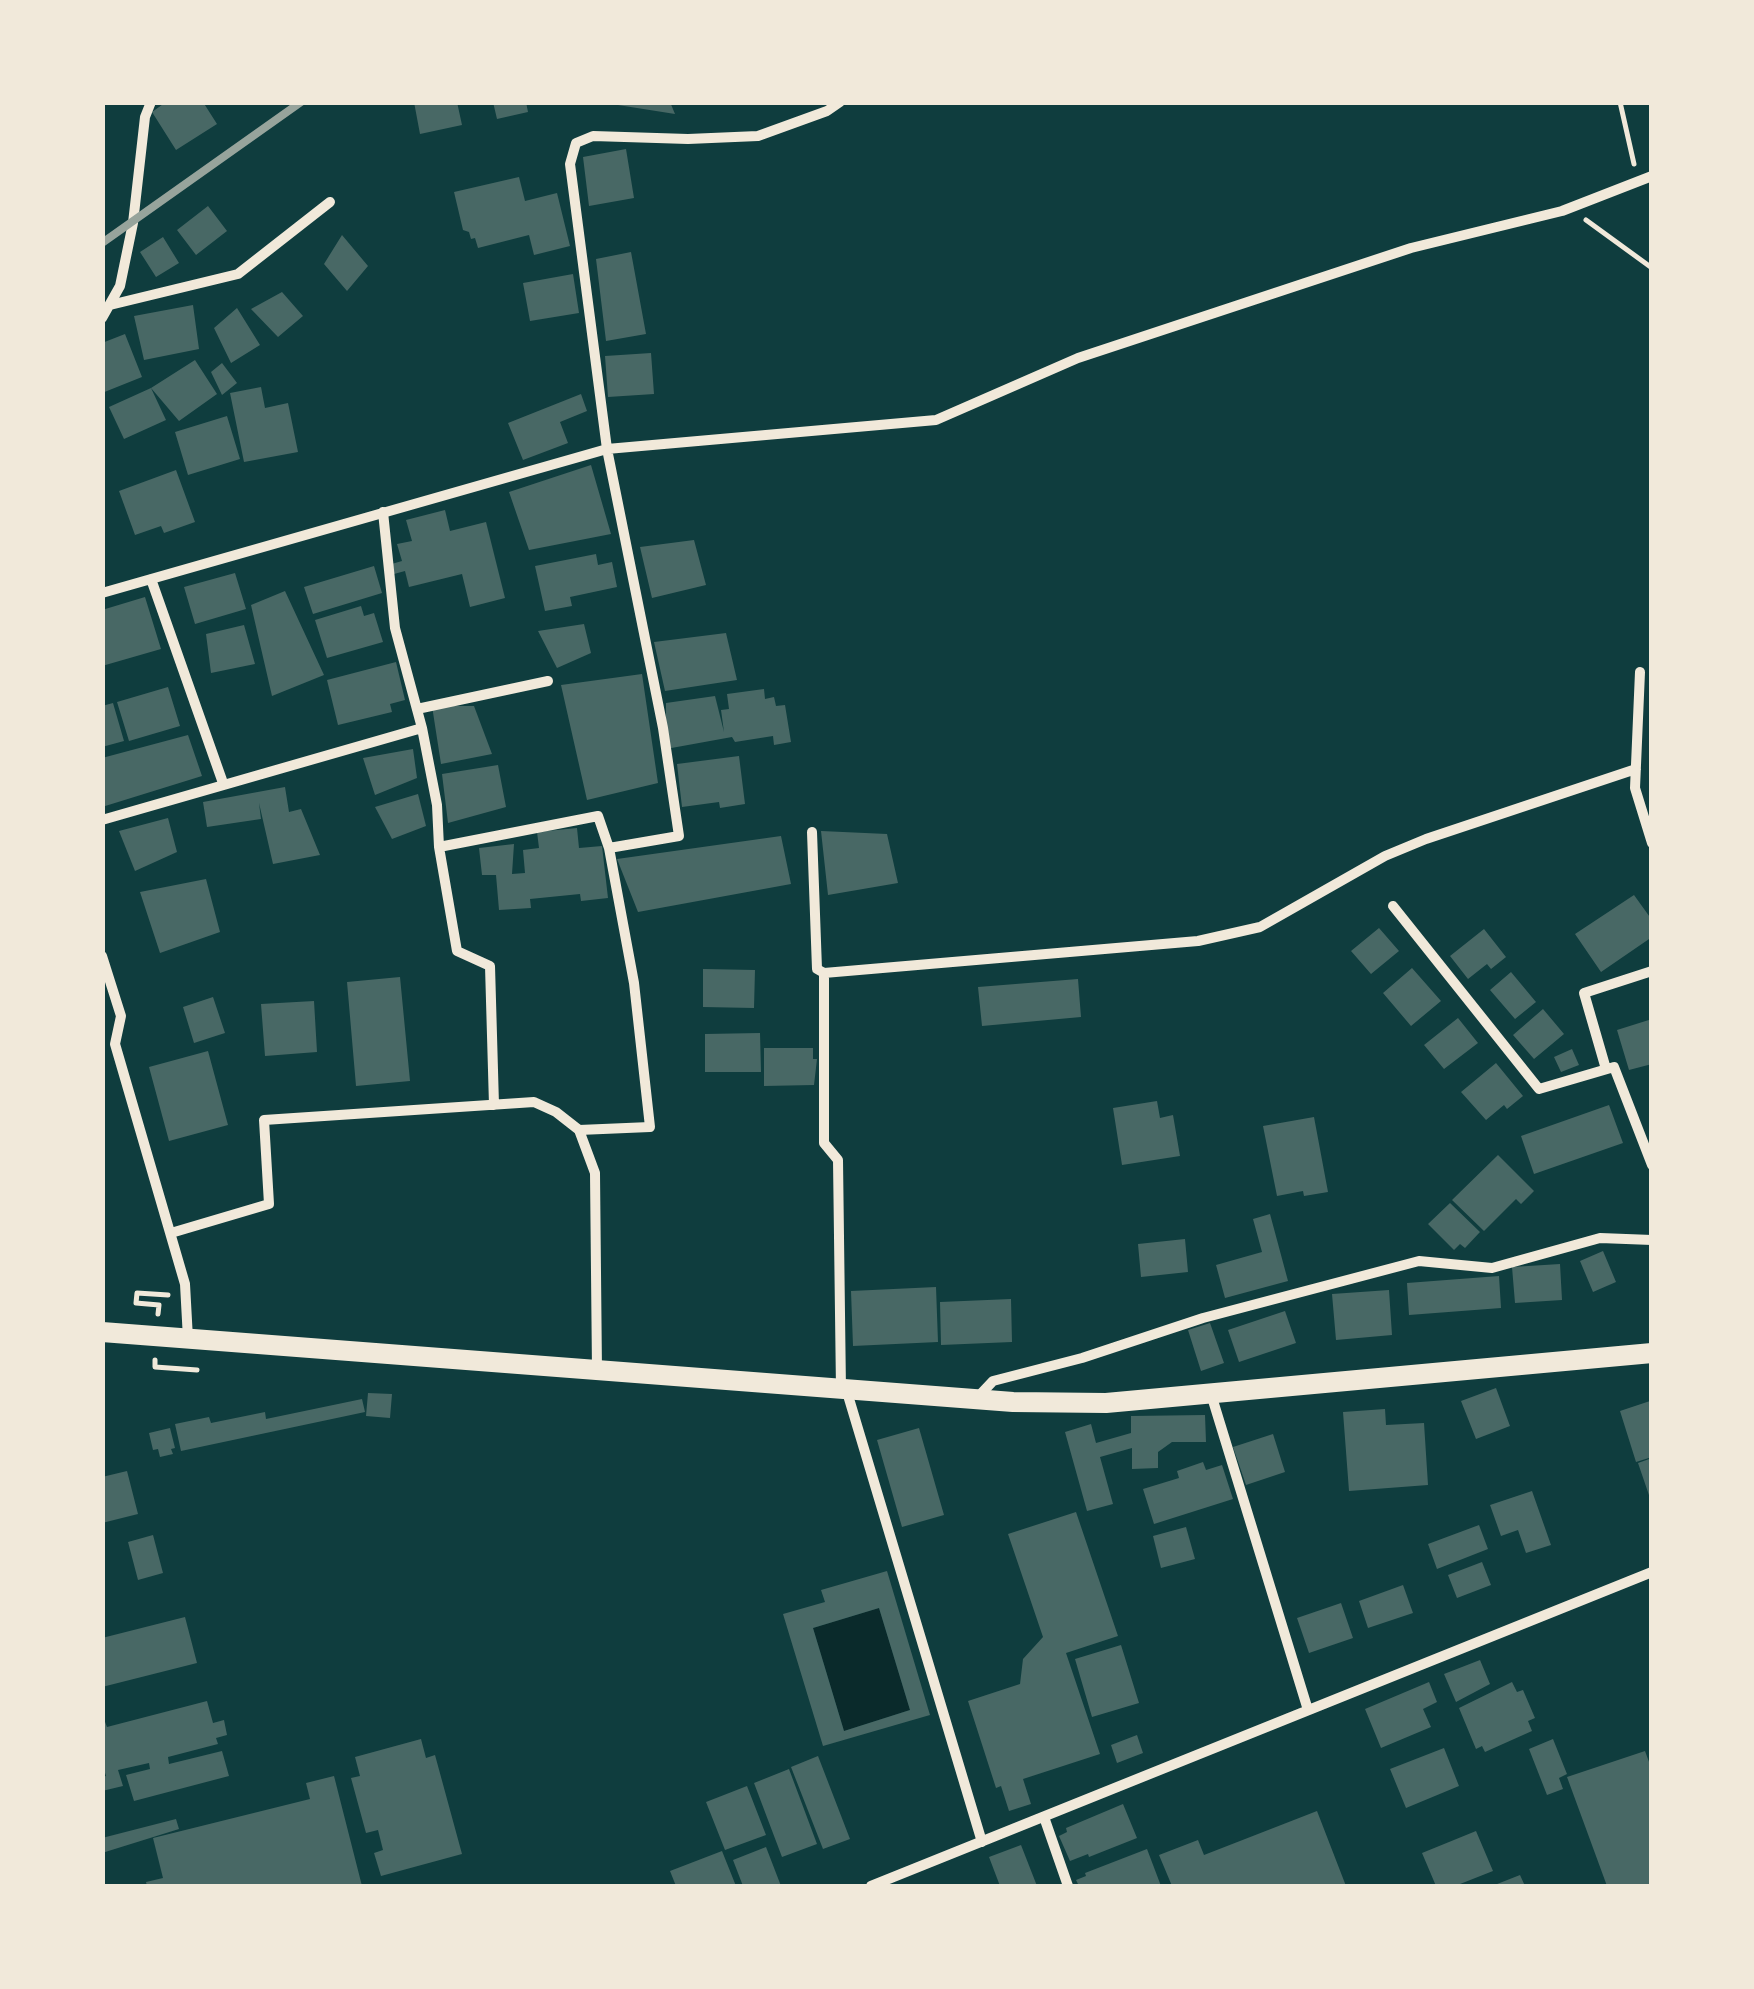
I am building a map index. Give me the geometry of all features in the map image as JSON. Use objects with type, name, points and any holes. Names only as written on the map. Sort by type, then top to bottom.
[{"type":"highway","points":[[102,1332],[844,1392],[1106,1403],[1652,1353]]},
{"type":"street","points":[[102,318],[120,286],[133,223],[146,117],[152,102]]},
{"type":"street","points":[[609,848],[678,836],[663,728],[607,450],[570,164],[576,143],[593,136],[688,140],[758,136],[827,111],[840,102]]},
{"type":"street","points":[[102,593],[607,450],[936,420],[1097,352],[1410,248],[1568,208],[1652,176]]},
{"type":"street","points":[[110,305],[238,274],[330,202]]},
{"type":"street","points":[[383,512],[395,628],[422,728],[437,805],[438,847],[457,952],[490,966],[494,1105]]},
{"type":"street","points":[[150,579],[223,783]]},
{"type":"street","points":[[1640,672],[1636,788],[1652,844]]},
{"type":"street","points":[[417,709],[548,680]]},
{"type":"street","points":[[102,820],[422,728]]},
{"type":"street","points":[[812,832],[817,969],[824,974],[1198,941],[1260,927],[1385,856],[1636,769]]},
{"type":"street","points":[[438,847],[598,816],[609,848],[634,984],[650,1127],[579,1130]]},
{"type":"street","points":[[1393,906],[1539,1088],[1614,1066],[1652,1165]]},
{"type":"street","points":[[102,956],[121,1016],[115,1044],[185,1284],[188,1339]]},
{"type":"street","points":[[1606,1069],[1584,992],[1652,971]]},
{"type":"street","points":[[824,974],[824,1144],[838,1160],[844,1392],[982,1842]]},
{"type":"street","points":[[171,1233],[268,1204],[264,1120],[534,1102],[556,1112],[579,1130],[595,1173],[597,1372]]},
{"type":"street","points":[[976,1400],[993,1381],[1082,1358],[1203,1318],[1419,1262],[1492,1268],[1600,1238],[1652,1240]]},
{"type":"street","points":[[1210,1393],[1308,1710]]},
{"type":"street","points":[[871,1886],[1652,1572]]},
{"type":"street","points":[[1044,1818],[1068,1886]]},
{"type":"path","points":[[1620,102],[1638,182]]},
{"type":"path","points":[[1568,208],[1652,268]]},
{"type":"path","points":[[156,1305],[136,1304],[137,1293],[163,1294]]},
{"type":"path","points":[[160,1367],[197,1370]]},
{"type":"water","points":[[879,1608],[910,1710],[844,1731],[813,1628]]},
{"type":"building","points":[[166,102],[203,102],[217,124],[176,150],[152,112]]},
{"type":"building","points":[[414,102],[457,102],[462,125],[420,134]]},
{"type":"building","points":[[493,102],[526,102],[528,112],[497,119]]},
{"type":"building","points":[[670,102],[675,114],[618,105]]},
{"type":"building","points":[[626,149],[634,198],[589,206],[583,157]]},
{"type":"building","points":[[519,177],[525,201],[557,193],[570,246],[534,255],[529,235],[478,248],[475,238],[471,239],[469,232],[463,230],[454,192]]},
{"type":"building","points":[[208,206],[227,231],[196,255],[177,230]]},
{"type":"building","points":[[342,235],[368,266],[347,291],[324,264]]},
{"type":"building","points":[[163,237],[179,263],[156,277],[140,252]]},
{"type":"building","points":[[631,252],[646,334],[606,341],[596,259]]},
{"type":"building","points":[[573,274],[579,313],[530,321],[523,283]]},
{"type":"building","points":[[282,292],[303,316],[278,337],[251,309]]},
{"type":"building","points":[[193,305],[199,349],[144,360],[134,316]]},
{"type":"building","points":[[237,308],[260,345],[231,363],[214,328]]},
{"type":"building","points":[[125,334],[142,377],[102,393],[102,343]]},
{"type":"building","points":[[651,353],[654,394],[608,397],[605,356]]},
{"type":"building","points":[[195,360],[217,394],[179,421],[151,388]]},
{"type":"building","points":[[222,363],[237,383],[222,395],[211,372]]},
{"type":"building","points":[[261,387],[265,408],[288,403],[298,452],[244,462],[230,393]]},
{"type":"building","points":[[151,388],[166,420],[124,439],[109,407]]},
{"type":"building","points":[[581,394],[587,411],[560,422],[568,443],[523,460],[508,423]]},
{"type":"building","points":[[227,416],[240,459],[188,475],[175,432]]},
{"type":"building","points":[[591,465],[611,534],[529,550],[509,492]]},
{"type":"building","points":[[176,470],[195,522],[164,533],[161,526],[135,535],[119,491]]},
{"type":"building","points":[[445,510],[450,531],[486,522],[505,598],[470,607],[462,574],[409,587],[405,571],[394,574],[388,565],[402,561],[397,544],[412,541],[406,520]]},
{"type":"building","points":[[694,540],[706,585],[652,598],[640,547]]},
{"type":"building","points":[[596,554],[598,565],[612,562],[617,587],[570,597],[572,606],[545,611],[535,566]]},
{"type":"building","points":[[374,566],[382,593],[313,614],[304,587]]},
{"type":"building","points":[[235,573],[246,609],[195,624],[184,587]]},
{"type":"building","points":[[285,591],[324,675],[272,696],[251,605]]},
{"type":"building","points":[[145,597],[161,649],[102,666],[102,610]]},
{"type":"building","points":[[361,606],[364,616],[374,613],[383,642],[327,658],[315,620]]},
{"type":"building","points":[[584,624],[591,653],[557,668],[538,631]]},
{"type":"building","points":[[244,625],[255,664],[211,673],[206,634]]},
{"type":"building","points":[[726,633],[737,680],[665,691],[654,642]]},
{"type":"building","points":[[396,662],[405,700],[390,704],[392,712],[338,725],[327,680]]},
{"type":"building","points":[[642,674],[658,783],[587,800],[561,685]]},
{"type":"building","points":[[168,687],[180,726],[129,741],[117,702]]},
{"type":"building","points":[[764,689],[765,699],[774,697],[776,706],[785,705],[791,742],[774,745],[773,736],[735,742],[732,737],[666,749],[666,703],[715,696],[724,732],[721,710],[729,709],[727,694]]},
{"type":"building","points":[[113,703],[124,741],[102,747],[102,706]]},
{"type":"building","points":[[432,706],[474,706],[492,754],[441,764]]},
{"type":"building","points":[[188,735],[202,776],[102,807],[102,758]]},
{"type":"building","points":[[413,749],[417,778],[375,795],[363,758]]},
{"type":"building","points":[[739,756],[745,804],[720,808],[719,802],[682,807],[677,764]]},
{"type":"building","points":[[498,765],[506,807],[448,823],[442,774]]},
{"type":"building","points":[[285,787],[289,812],[301,809],[320,855],[273,864],[259,803],[261,819],[207,827],[203,802]]},
{"type":"building","points":[[418,794],[426,826],[392,839],[375,807]]},
{"type":"building","points":[[168,818],[177,852],[135,871],[119,831]]},
{"type":"building","points":[[577,828],[579,848],[602,846],[608,898],[581,901],[580,894],[530,899],[531,908],[499,910],[496,875],[482,875],[479,848],[514,844],[512,874],[525,873],[523,850],[539,848],[537,832]]},
{"type":"building","points":[[821,831],[887,834],[898,883],[828,895]]},
{"type":"building","points":[[781,836],[791,884],[638,912],[617,859]]},
{"type":"building","points":[[206,879],[220,932],[160,953],[140,892]]},
{"type":"building","points":[[1634,895],[1652,920],[1652,937],[1601,972],[1575,934]]},
{"type":"building","points":[[1379,928],[1399,951],[1371,974],[1351,951]]},
{"type":"building","points":[[1484,929],[1506,957],[1491,969],[1487,964],[1468,979],[1450,956]]},
{"type":"building","points":[[1412,968],[1441,1001],[1411,1026],[1383,993]]},
{"type":"building","points":[[703,969],[755,970],[754,1008],[703,1007]]},
{"type":"building","points":[[1511,972],[1536,1002],[1515,1019],[1490,990]]},
{"type":"building","points":[[400,977],[410,1081],[356,1086],[347,982]]},
{"type":"building","points":[[1078,979],[1081,1017],[982,1026],[978,987]]},
{"type":"building","points":[[213,997],[225,1033],[194,1043],[183,1007]]},
{"type":"building","points":[[314,1001],[317,1052],[265,1056],[261,1004]]},
{"type":"building","points":[[1543,1009],[1564,1034],[1534,1059],[1513,1035]]},
{"type":"building","points":[[1458,1018],[1478,1043],[1444,1069],[1424,1045]]},
{"type":"building","points":[[1652,1019],[1652,1064],[1629,1070],[1617,1030]]},
{"type":"building","points":[[760,1033],[761,1072],[705,1072],[705,1034]]},
{"type":"building","points":[[764,1048],[813,1048],[813,1059],[817,1059],[814,1085],[764,1086]]},
{"type":"building","points":[[1572,1049],[1579,1065],[1561,1072],[1554,1057]]},
{"type":"building","points":[[208,1051],[228,1125],[169,1141],[149,1067]]},
{"type":"building","points":[[1496,1063],[1523,1096],[1486,1120],[1461,1092]]},
{"type":"building","points":[[1157,1101],[1160,1118],[1173,1115],[1180,1156],[1122,1165],[1113,1108]]},
{"type":"building","points":[[1609,1105],[1623,1143],[1534,1174],[1521,1136]]},
{"type":"building","points":[[1314,1117],[1328,1192],[1277,1196],[1263,1126]]},
{"type":"building","points":[[1498,1155],[1534,1191],[1521,1204],[1516,1199],[1484,1231],[1452,1200]]},
{"type":"building","points":[[1450,1203],[1480,1232],[1465,1248],[1460,1244],[1454,1250],[1428,1224]]},
{"type":"building","points":[[1270,1214],[1288,1281],[1225,1298],[1216,1265],[1262,1252],[1253,1219]]},
{"type":"building","points":[[1185,1239],[1188,1272],[1141,1277],[1138,1244]]},
{"type":"building","points":[[1603,1251],[1616,1282],[1593,1292],[1580,1261]]},
{"type":"building","points":[[1560,1264],[1562,1300],[1515,1303],[1512,1267]]},
{"type":"building","points":[[1499,1276],[1501,1308],[1409,1315],[1407,1283]]},
{"type":"building","points":[[936,1287],[938,1342],[853,1346],[851,1291]]},
{"type":"building","points":[[1389,1290],[1392,1335],[1336,1340],[1332,1294]]},
{"type":"building","points":[[1011,1299],[1012,1342],[941,1345],[940,1302]]},
{"type":"building","points":[[1285,1311],[1296,1343],[1239,1362],[1228,1330]]},
{"type":"building","points":[[1210,1323],[1224,1363],[1201,1371],[1188,1330]]},
{"type":"building","points":[[1496,1388],[1510,1426],[1476,1439],[1461,1401]]},
{"type":"building","points":[[368,1393],[392,1394],[390,1418],[366,1416]]},
{"type":"building","points":[[362,1399],[365,1412],[181,1451],[175,1424],[209,1417],[211,1423],[265,1412],[266,1419]]},
{"type":"building","points":[[1650,1401],[1652,1457],[1636,1462],[1620,1411]]},
{"type":"building","points":[[1385,1409],[1386,1425],[1424,1423],[1428,1485],[1349,1491],[1343,1412]]},
{"type":"building","points":[[1205,1415],[1206,1442],[1172,1442],[1158,1452],[1158,1468],[1132,1469],[1132,1448],[1100,1457],[1113,1504],[1087,1511],[1065,1432],[1091,1424],[1096,1443],[1131,1433],[1131,1416]]},
{"type":"building","points":[[170,1428],[173,1454],[160,1457],[158,1449],[153,1450],[149,1433]]},
{"type":"building","points":[[919,1428],[944,1515],[902,1527],[877,1440]]},
{"type":"building","points":[[1273,1434],[1285,1472],[1246,1485],[1233,1447]]},
{"type":"building","points":[[1652,1458],[1652,1501],[1651,1501],[1638,1463]]},
{"type":"building","points":[[1203,1462],[1206,1470],[1222,1465],[1233,1499],[1154,1524],[1143,1489],[1179,1478],[1177,1471]]},
{"type":"building","points":[[127,1471],[138,1514],[102,1523],[102,1477]]},
{"type":"building","points":[[1532,1491],[1551,1545],[1526,1553],[1518,1530],[1501,1536],[1490,1505]]},
{"type":"building","points":[[1076,1512],[1118,1636],[1066,1653],[1100,1754],[1023,1779],[1031,1804],[1009,1811],[1001,1786],[996,1788],[968,1701],[1020,1684],[1023,1659],[1043,1637],[1008,1534]]},
{"type":"building","points":[[1479,1525],[1488,1549],[1437,1569],[1428,1544]]},
{"type":"building","points":[[1186,1527],[1195,1559],[1161,1568],[1153,1536]]},
{"type":"building","points":[[153,1535],[163,1573],[138,1580],[128,1542]]},
{"type":"building","points":[[1482,1562],[1491,1585],[1457,1598],[1448,1575]]},
{"type":"building","points":[[887,1571],[930,1715],[823,1746],[783,1614],[825,1602],[821,1590]],"holes":[[[879,1608],[910,1710],[844,1731],[813,1628]]]},
{"type":"building","points":[[1403,1585],[1413,1613],[1368,1628],[1359,1601]]},
{"type":"building","points":[[1341,1603],[1353,1638],[1309,1653],[1297,1618]]},
{"type":"building","points":[[185,1617],[197,1663],[102,1687],[102,1638]]},
{"type":"building","points":[[1121,1645],[1139,1703],[1092,1717],[1075,1659]]},
{"type":"building","points":[[1480,1660],[1490,1684],[1456,1702],[1444,1674]]},
{"type":"building","points":[[1429,1682],[1437,1702],[1423,1709],[1431,1727],[1381,1748],[1365,1709]]},
{"type":"building","points":[[1512,1682],[1517,1692],[1523,1690],[1535,1718],[1528,1721],[1532,1731],[1485,1752],[1482,1746],[1476,1749],[1459,1708]]},
{"type":"building","points":[[207,1701],[213,1723],[224,1720],[227,1735],[216,1738],[218,1744],[168,1757],[169,1764],[222,1751],[229,1776],[134,1801],[126,1775],[150,1769],[149,1763],[118,1770],[123,1786],[102,1791],[102,1777],[106,1776],[102,1763],[102,1714],[107,1727]]},
{"type":"building","points":[[1137,1735],[1143,1753],[1117,1763],[1111,1745]]},
{"type":"building","points":[[421,1739],[426,1758],[435,1755],[462,1854],[381,1876],[374,1853],[383,1850],[378,1830],[366,1833],[351,1778],[360,1776],[355,1757]]},
{"type":"building","points":[[1553,1739],[1567,1774],[1559,1778],[1563,1789],[1547,1795],[1529,1749]]},
{"type":"building","points":[[1444,1748],[1459,1786],[1406,1808],[1390,1769]]},
{"type":"building","points":[[1645,1751],[1652,1770],[1652,1886],[1607,1886],[1567,1777]]},
{"type":"building","points":[[818,1756],[850,1839],[823,1849],[791,1767]]},
{"type":"building","points":[[789,1769],[817,1844],[782,1857],[754,1783]]},
{"type":"building","points":[[334,1776],[362,1886],[147,1886],[146,1882],[163,1878],[153,1838],[310,1799],[306,1783]]},
{"type":"building","points":[[747,1786],[766,1835],[725,1850],[706,1802]]},
{"type":"building","points":[[1123,1804],[1137,1838],[1070,1861],[1059,1836],[1067,1832],[1066,1828]]},
{"type":"building","points":[[1317,1811],[1346,1886],[1172,1886],[1159,1855],[1198,1840],[1204,1855]]},
{"type":"building","points":[[176,1819],[179,1829],[102,1853],[102,1838]]},
{"type":"building","points":[[1476,1831],[1493,1871],[1455,1886],[1436,1886],[1422,1853]]},
{"type":"building","points":[[1021,1845],[1037,1886],[1000,1886],[989,1857]]},
{"type":"building","points":[[766,1847],[781,1886],[743,1886],[733,1860]]},
{"type":"building","points":[[1147,1849],[1161,1886],[1079,1886],[1076,1880],[1085,1873]]},
{"type":"building","points":[[722,1851],[736,1886],[676,1886],[670,1871]]},
{"type":"building","points":[[1520,1875],[1525,1886],[1492,1886]]},
{"type":"railway","points":[[102,243],[301,102]]}]
